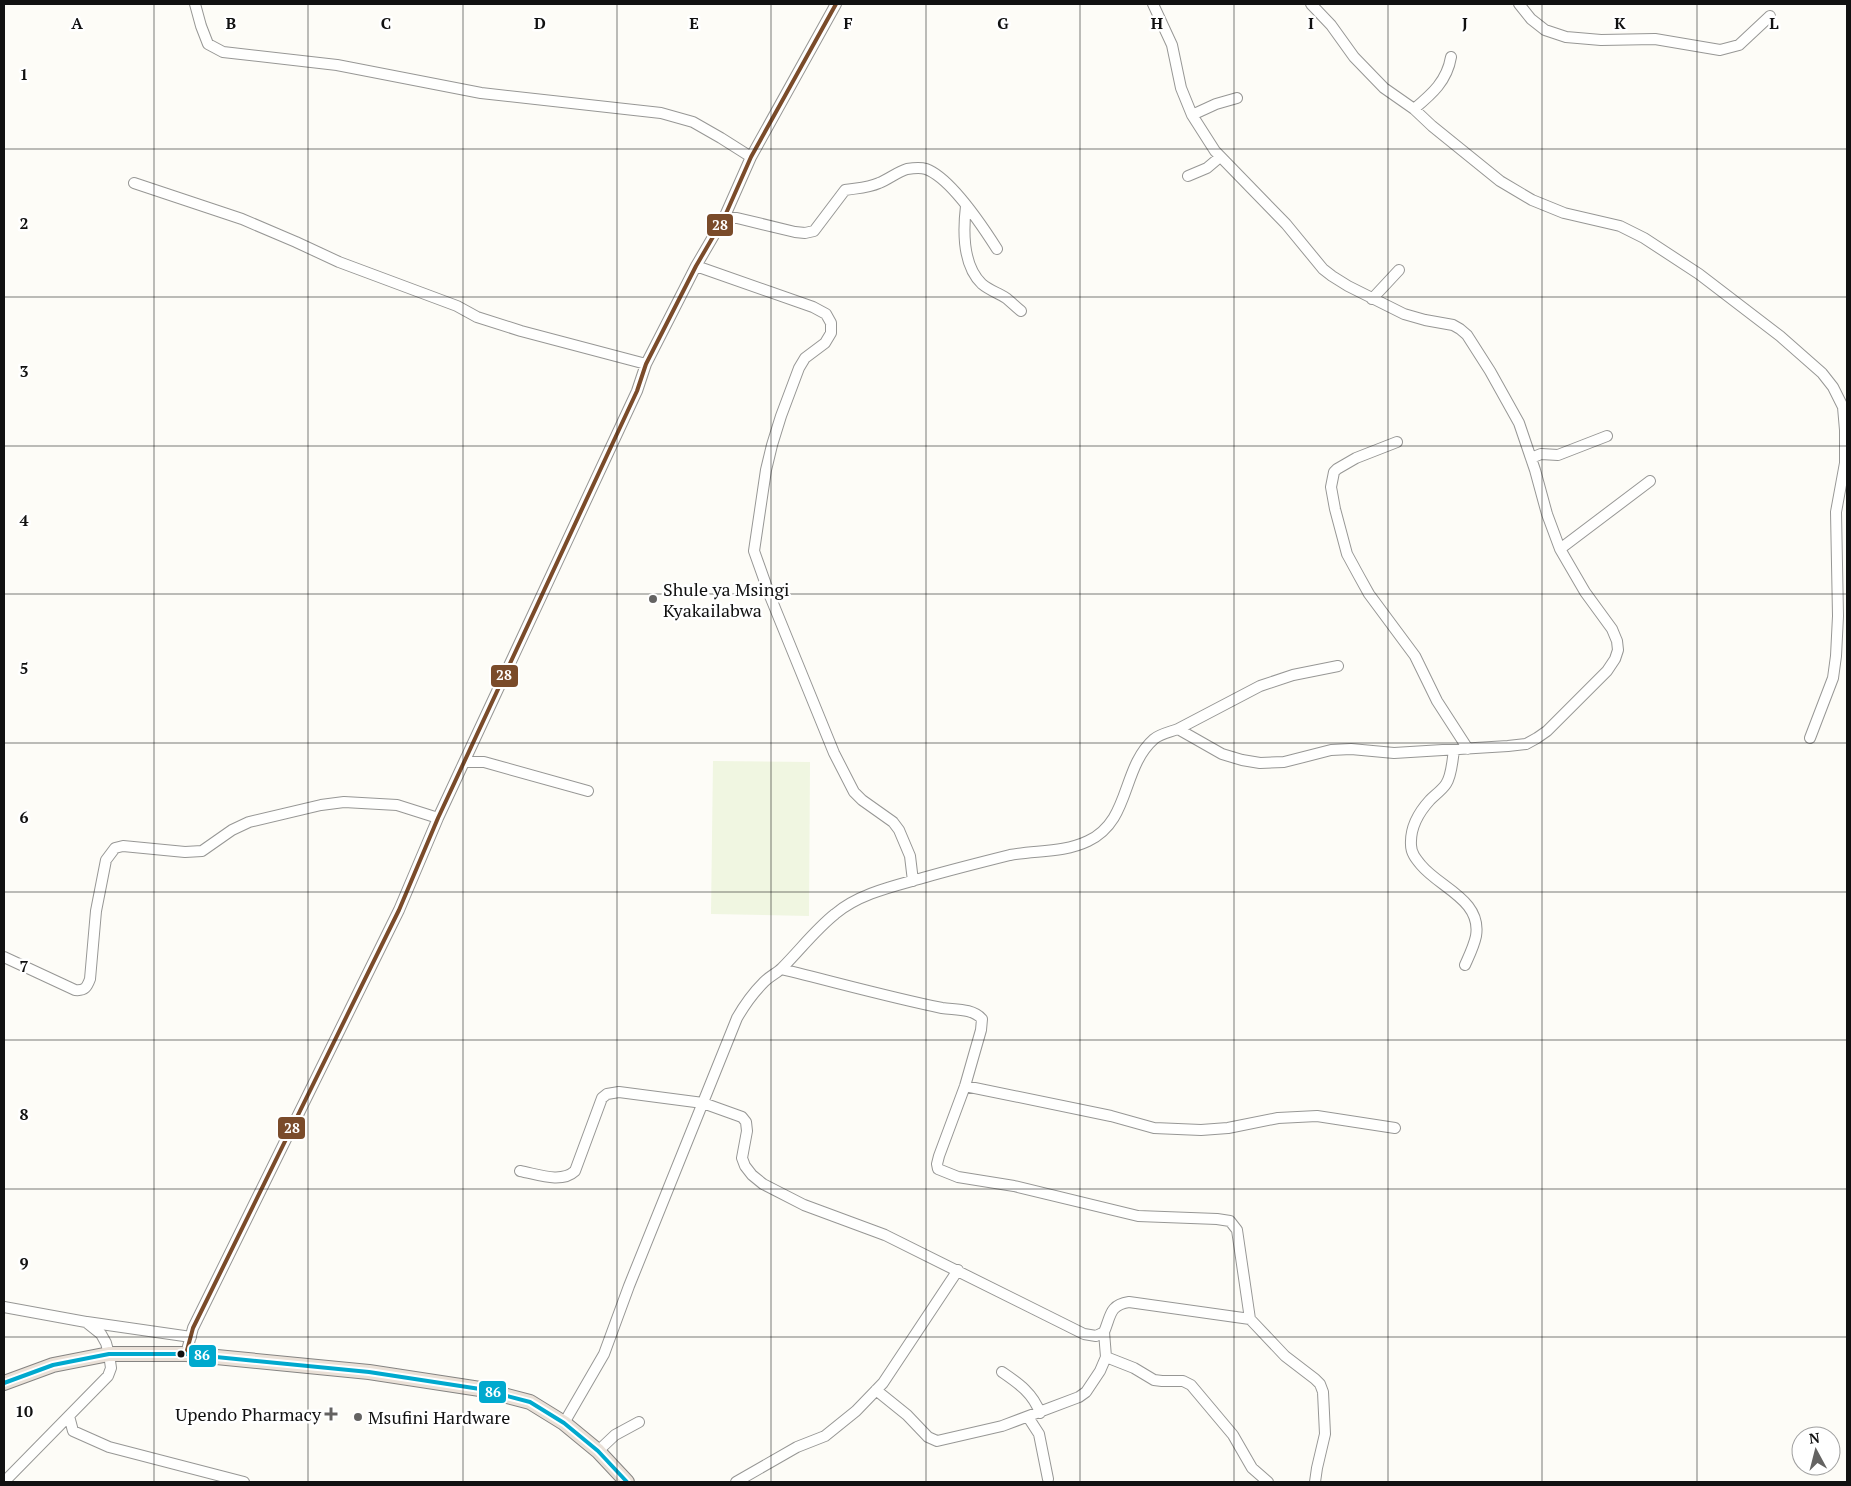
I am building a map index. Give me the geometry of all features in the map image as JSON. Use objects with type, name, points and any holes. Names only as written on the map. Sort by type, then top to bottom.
[{"type":"highway","points":[[4,1383],[53,1365],[109,1354],[186,1354],[369,1372],[480,1389],[530,1402],[564,1423],[598,1451],[627,1482]]},
{"type":"street","points":[[196,4],[201,26],[208,44],[223,52],[338,65],[481,93],[661,113],[692,122],[721,138],[750,158]]},
{"type":"street","points":[[186,1354],[193,1328],[400,910],[438,818],[637,391],[646,364],[696,266],[724,218],[750,158],[836,4]]},
{"type":"street","points":[[1153,4],[1172,45],[1181,88],[1192,114],[1214,151],[1286,224],[1323,269],[1348,286],[1404,314],[1453,325],[1460,328],[1467,335],[1490,371],[1519,424],[1560,549],[1580,585],[1612,629],[1617,641],[1618,650],[1616,659],[1607,671],[1538,738],[1526,744],[1394,753],[1351,749],[1331,750],[1284,762],[1260,763],[1222,754],[1178,729]]},
{"type":"street","points":[[1311,4],[1331,25],[1354,57],[1384,88],[1414,109],[1500,181],[1532,200],[1564,213],[1620,226],[1644,238],[1691,268],[1780,336],[1822,373],[1833,387],[1843,407],[1846,430],[1845,463],[1836,512],[1838,616],[1836,656],[1833,678],[1810,738]]},
{"type":"street","points":[[1519,4],[1531,20],[1545,30],[1566,37],[1601,40],[1655,39],[1720,50],[1739,46],[1770,16]]},
{"type":"street","points":[[1414,109],[1431,96],[1444,79],[1451,57]]},
{"type":"street","points":[[1192,114],[1237,98]]},
{"type":"street","points":[[1188,176],[1207,168],[1220,157]]},
{"type":"street","points":[[724,218],[737,218],[795,232],[805,233],[814,231],[845,190],[868,187],[896,174],[916,168],[926,169],[944,181],[977,219],[998,249]]},
{"type":"street","points":[[134,183],[242,219],[340,262],[457,306],[477,317],[521,331],[646,364]]},
{"type":"street","points":[[966,206],[965,245],[975,276],[983,284],[1021,311]]},
{"type":"street","points":[[696,266],[813,307],[826,314],[831,322],[831,333],[825,343],[805,358],[799,368],[781,416],[766,470],[754,551],[770,596],[834,752],[854,792],[893,822],[899,830],[910,856],[913,881]]},
{"type":"street","points":[[1372,299],[1399,270]]},
{"type":"street","points":[[1531,458],[1541,454],[1558,455],[1607,436]]},
{"type":"street","points":[[1397,442],[1356,458],[1337,468],[1334,472],[1331,487],[1334,509],[1347,554],[1358,576],[1415,656],[1437,701],[1468,749]]},
{"type":"street","points":[[1560,549],[1650,481]]},
{"type":"street","points":[[564,1423],[604,1354],[629,1286],[737,1018],[750,996],[766,980],[781,969],[810,937],[836,913],[868,895],[913,881],[1013,855],[1048,852],[1088,842],[1101,833],[1115,818],[1139,757],[1154,739],[1178,729],[1260,686],[1293,675],[1338,666]]},
{"type":"street","points":[[1454,750],[1447,783],[1417,818],[1413,828],[1411,846],[1414,856],[1428,873],[1463,900],[1473,911],[1476,919],[1476,938],[1465,965]]},
{"type":"street","points":[[464,762],[484,762],[588,791]]},
{"type":"street","points":[[4,957],[75,990],[87,987],[90,979],[96,911],[106,860],[115,848],[123,846],[184,852],[202,851],[232,830],[249,822],[321,805],[344,802],[397,805],[438,818]]},
{"type":"street","points":[[781,969],[942,1008],[978,1014],[982,1019],[965,1086],[939,1156],[938,1169],[958,1176],[1014,1186],[1138,1216],[1230,1221],[1237,1230],[1250,1319],[1285,1356],[1315,1378],[1323,1392],[1325,1434],[1316,1468],[1315,1482]]},
{"type":"street","points":[[965,1086],[1110,1116],[1154,1128],[1201,1130],[1228,1128],[1278,1118],[1317,1116],[1395,1128]]},
{"type":"street","points":[[520,1171],[559,1178],[570,1175],[575,1171],[602,1098],[607,1094],[620,1092],[703,1103],[742,1116],[746,1122],[747,1132],[742,1158],[752,1175],[763,1184],[804,1205],[885,1235],[1084,1334],[1096,1336],[1104,1332]]},
{"type":"street","points":[[736,1482],[797,1447],[825,1436],[856,1411],[883,1383],[958,1270]]},
{"type":"street","points":[[876,1390],[908,1415],[928,1437],[937,1441],[1002,1426],[1066,1403],[1086,1392],[1100,1371],[1106,1357],[1104,1332],[1114,1306],[1119,1303],[1128,1302],[1250,1319]]},
{"type":"street","points":[[4,1307],[86,1322],[191,1337]]},
{"type":"street","points":[[4,1482],[108,1376],[111,1368],[109,1354],[101,1334],[86,1322]]},
{"type":"street","points":[[1106,1357],[1134,1368],[1154,1380],[1183,1381],[1191,1385],[1233,1435],[1252,1468],[1268,1482]]},
{"type":"street","points":[[1002,1372],[1026,1389],[1036,1403],[1040,1413]]},
{"type":"street","points":[[69,1416],[73,1431],[109,1447],[244,1482]]},
{"type":"street","points":[[1028,1417],[1039,1434],[1048,1479]]},
{"type":"street","points":[[598,1451],[615,1435],[639,1422]]},
{"type":"green space","points":[[713,761],[810,762],[809,916],[711,914]]},
{"type":"transit line","name":"28","points":[[186,1354],[193,1328],[399,910],[438,818],[637,391],[646,364],[696,266],[724,218],[751,157],[836,4]]},
{"type":"transit line","name":"86","points":[[4,1383],[53,1365],[109,1354],[186,1354],[369,1372],[480,1389],[530,1402],[564,1423],[598,1451],[627,1482]]},
{"type":"place","name":"Shule ya Msingi Kyakailabwa","points":[[653,599]]},
{"type":"place","name":"Upendo Pharmacy","points":[[331,1414]]},
{"type":"place","name":"Msufini Hardware","points":[[358,1417]]}]
